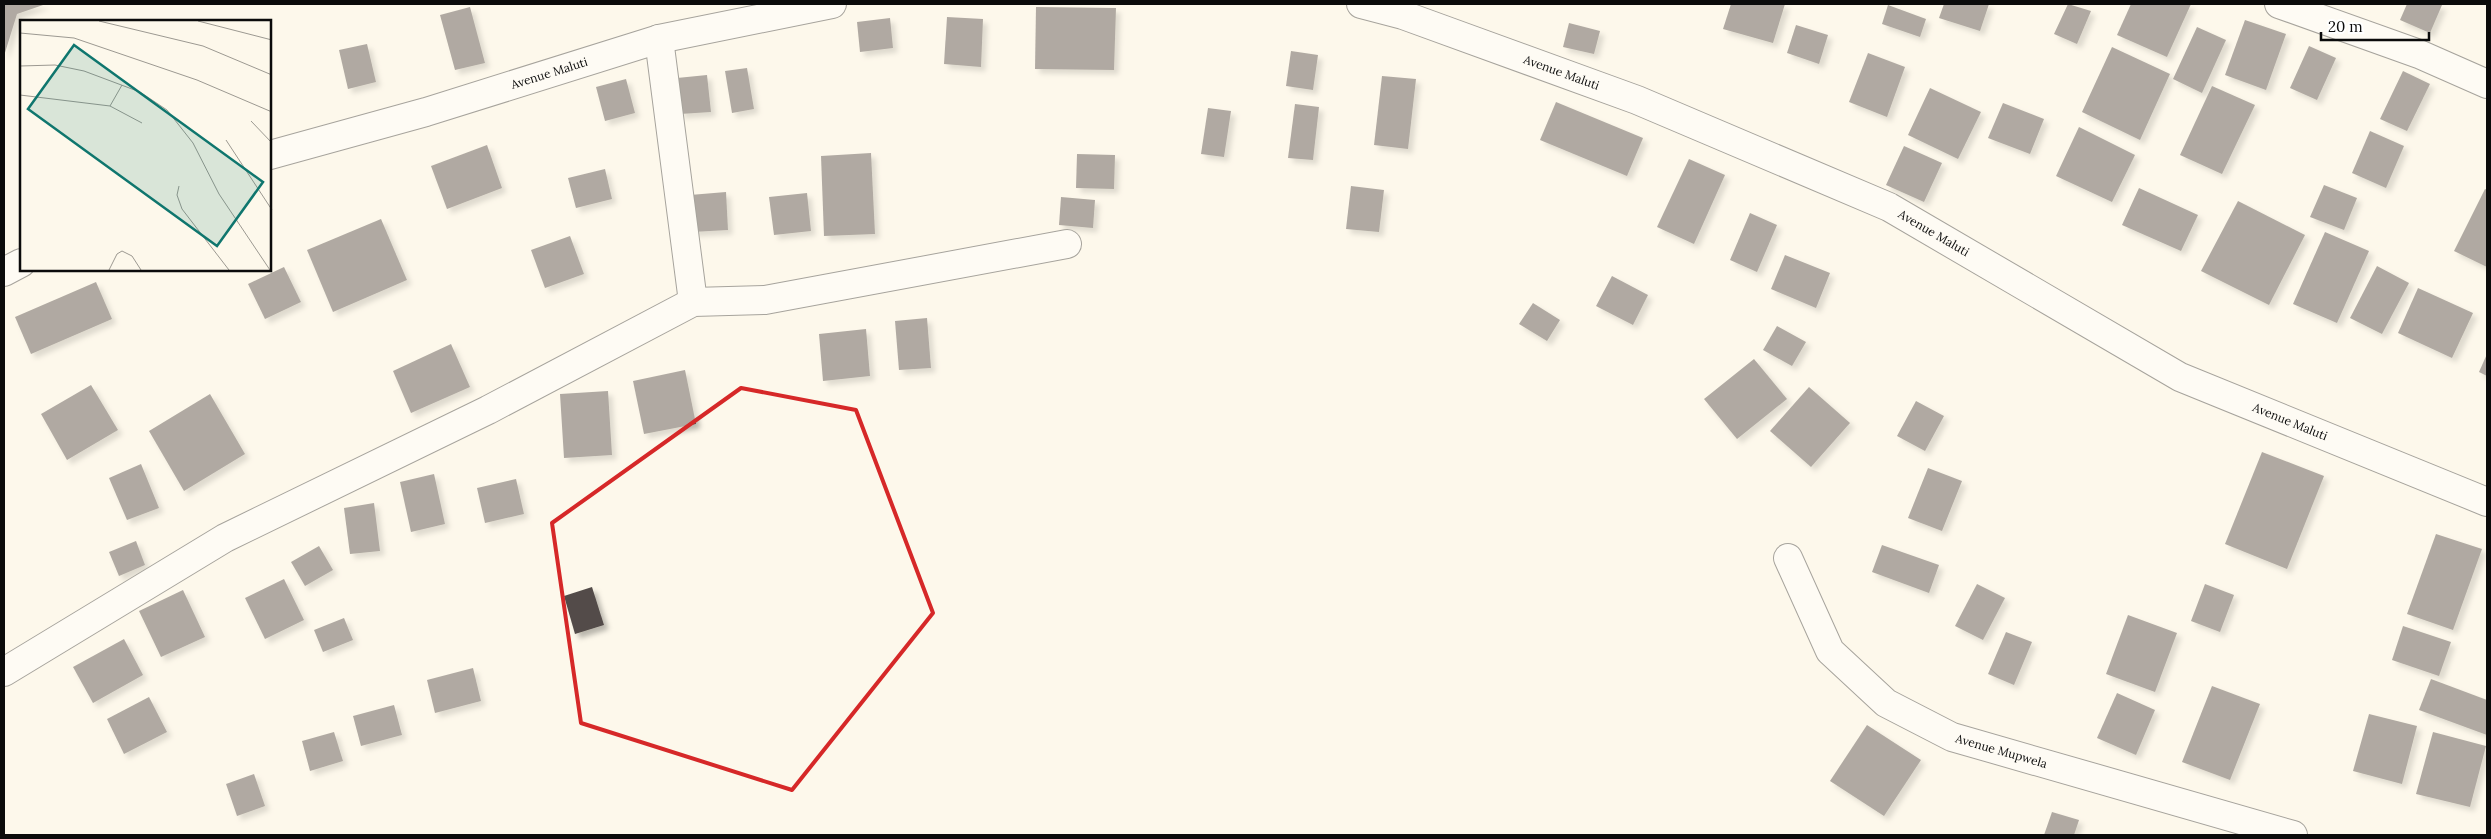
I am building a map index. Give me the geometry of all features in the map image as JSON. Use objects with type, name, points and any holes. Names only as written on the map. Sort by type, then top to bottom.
[{"type":"street","name":"Avenue Maluti","points":[[271,155],[426,112],[660,39],[832,4]]},
{"type":"street","name":"Avenue Maluti","points":[[1361,4],[1404,14],[1637,100],[1889,208],[2180,377],[2487,502]]},
{"type":"street","points":[[2278,4],[2418,54],[2487,84]]},
{"type":"street","points":[[660,39],[694,302]]},
{"type":"street","points":[[4,672],[225,538],[488,410],[694,302],[765,300],[1067,244]]},
{"type":"street","points":[[4,272],[20,264]]},
{"type":"street","name":"Avenue Mupwela","points":[[1788,558],[1830,651],[1886,703],[1952,737],[2292,835]]},
{"type":"highlighted area","points":[[741,388],[856,410],[933,613],[792,790],[581,723],[552,523]]},
{"type":"building","points":[[4,4],[46,4],[17,14],[4,56]]},
{"type":"building","points":[[1731,4],[1785,4],[1773,43],[1723,29]]},
{"type":"building","points":[[1944,4],[1989,4],[1980,31],[1939,18]]},
{"type":"building","points":[[2068,4],[2091,11],[2077,44],[2054,34]]},
{"type":"building","points":[[2131,4],[2191,4],[2167,57],[2117,35]]},
{"type":"building","points":[[2407,4],[2442,5],[2430,33],[2400,20]]},
{"type":"building","points":[[1888,5],[1926,19],[1920,37],[1882,24]]},
{"type":"building","points":[[470,7],[485,63],[455,70],[440,15]]},
{"type":"building","points":[[1036,7],[1116,8],[1114,70],[1035,69]]},
{"type":"building","points":[[947,17],[983,19],[981,67],[944,64]]},
{"type":"building","points":[[890,18],[893,48],[860,52],[857,22]]},
{"type":"building","points":[[2245,20],[2286,34],[2266,90],[2225,75]]},
{"type":"building","points":[[1569,23],[1600,31],[1594,54],[1563,47]]},
{"type":"building","points":[[1796,25],[1828,35],[1819,64],[1787,53]]},
{"type":"building","points":[[2197,27],[2226,40],[2202,93],[2173,79]]},
{"type":"building","points":[[367,44],[376,82],[348,89],[339,50]]},
{"type":"building","points":[[2309,46],[2336,58],[2317,100],[2290,88]]},
{"type":"building","points":[[2112,47],[2170,74],[2140,140],[2082,112]]},
{"type":"building","points":[[1291,51],[1318,55],[1313,90],[1286,86]]},
{"type":"building","points":[[1868,53],[1905,67],[1887,117],[1849,102]]},
{"type":"building","points":[[747,68],[754,109],[732,113],[725,71]]},
{"type":"building","points":[[2403,71],[2430,84],[2407,131],[2380,119]]},
{"type":"building","points":[[707,75],[711,112],[680,114],[677,78]]},
{"type":"building","points":[[1382,76],[1416,79],[1408,149],[1374,145]]},
{"type":"building","points":[[626,79],[635,113],[605,121],[596,87]]},
{"type":"building","points":[[2212,86],[2255,105],[2222,174],[2180,155]]},
{"type":"building","points":[[1930,88],[1981,112],[1958,159],[1908,135]]},
{"type":"building","points":[[1556,102],[1643,138],[1627,176],[1540,140]]},
{"type":"building","points":[[2003,103],[2044,119],[2030,154],[1988,138]]},
{"type":"building","points":[[1295,104],[1319,107],[1313,160],[1288,158]]},
{"type":"building","points":[[1208,108],[1231,111],[1224,157],[1201,154]]},
{"type":"building","points":[[2079,127],[2135,155],[2112,202],[2056,176]]},
{"type":"building","points":[[2370,131],[2404,146],[2386,188],[2352,173]]},
{"type":"building","points":[[487,145],[502,188],[447,209],[431,166]]},
{"type":"building","points":[[1904,146],[1942,163],[1924,202],[1886,185]]},
{"type":"building","points":[[871,153],[875,234],[824,236],[821,156]]},
{"type":"building","points":[[1077,154],[1115,155],[1114,189],[1076,188]]},
{"type":"building","points":[[1689,159],[1725,175],[1694,244],[1657,227]]},
{"type":"building","points":[[605,169],[612,199],[576,208],[568,178]]},
{"type":"building","points":[[2324,185],[2357,198],[2344,230],[2310,217]]},
{"type":"building","points":[[1351,186],[1384,190],[1379,232],[1346,229]]},
{"type":"building","points":[[2139,188],[2198,215],[2181,251],[2122,225]]},
{"type":"building","points":[[2485,189],[2487,190],[2487,267],[2454,251]]},
{"type":"building","points":[[726,192],[728,230],[692,232],[690,195]]},
{"type":"building","points":[[807,193],[811,231],[774,235],[769,197]]},
{"type":"building","points":[[1061,197],[1095,200],[1093,228],[1059,225]]},
{"type":"building","points":[[2238,201],[2305,235],[2269,305],[2201,271]]},
{"type":"building","points":[[1750,213],[1777,225],[1757,272],[1730,260]]},
{"type":"building","points":[[381,219],[407,280],[333,312],[307,250]]},
{"type":"building","points":[[2325,232],[2369,251],[2337,323],[2293,304]]},
{"type":"building","points":[[570,236],[584,274],[545,288],[531,250]]},
{"type":"building","points":[[1785,255],[1830,273],[1816,308],[1771,289]]},
{"type":"building","points":[[2377,266],[2409,283],[2382,334],[2350,318]]},
{"type":"building","points":[[284,267],[301,302],[265,319],[248,284]]},
{"type":"building","points":[[1612,276],[1648,295],[1633,325],[1596,306]]},
{"type":"building","points":[[96,282],[112,319],[31,354],[15,317]]},
{"type":"building","points":[[2418,288],[2473,313],[2452,358],[2398,333]]},
{"type":"building","points":[[1533,303],[1560,320],[1547,341],[1519,324]]},
{"type":"building","points":[[927,318],[931,368],[899,370],[895,321]]},
{"type":"building","points":[[1777,326],[1806,342],[1792,366],[1763,350]]},
{"type":"building","points":[[866,329],[870,376],[823,381],[819,334]]},
{"type":"building","points":[[451,344],[470,387],[411,413],[393,371]]},
{"type":"building","points":[[2487,354],[2487,376],[2479,372]]},
{"type":"building","points":[[1754,359],[1787,399],[1737,439],[1704,399]]},
{"type":"building","points":[[685,370],[696,424],[644,434],[633,381]]},
{"type":"building","points":[[91,385],[118,430],[67,460],[41,414]]},
{"type":"building","points":[[1809,387],[1850,423],[1811,467],[1770,431]]},
{"type":"building","points":[[608,391],[612,455],[564,458],[560,394]]},
{"type":"building","points":[[210,394],[245,454],[184,491],[149,431]]},
{"type":"building","points":[[1916,401],[1944,416],[1925,451],[1897,436]]},
{"type":"building","points":[[2262,452],[2324,476],[2287,569],[2225,544]]},
{"type":"building","points":[[141,464],[159,508],[127,520],[109,478]]},
{"type":"building","points":[[1928,468],[1962,481],[1942,531],[1908,518]]},
{"type":"building","points":[[434,474],[445,524],[411,532],[400,482]]},
{"type":"building","points":[[516,479],[524,514],[485,523],[477,488]]},
{"type":"building","points":[[374,503],[380,551],[350,554],[344,508]]},
{"type":"building","points":[[2436,534],[2482,549],[2453,630],[2407,614]]},
{"type":"building","points":[[136,541],[145,565],[119,576],[109,552]]},
{"type":"building","points":[[1882,545],[1939,565],[1929,593],[1872,572]]},
{"type":"building","points":[[319,546],[333,570],[305,586],[291,562]]},
{"type":"building","points":[[284,579],[304,620],[265,639],[245,598]]},
{"type":"building","points":[[1977,584],[2005,598],[1983,640],[1955,626]]},
{"type":"building","points":[[2205,584],[2234,595],[2220,632],[2191,621]]},
{"type":"building","points":[[592,587],[604,625],[575,634],[564,596]]},
{"type":"building","points":[[183,590],[205,637],[161,657],[139,611]]},
{"type":"building","points":[[2128,615],[2177,633],[2155,692],[2106,674]]},
{"type":"building","points":[[344,618],[353,640],[323,652],[314,630]]},
{"type":"building","points":[[2403,626],[2451,642],[2439,676],[2392,660]]},
{"type":"building","points":[[2006,632],[2032,642],[2014,685],[1988,674]]},
{"type":"building","points":[[124,639],[143,675],[93,703],[73,667]]},
{"type":"building","points":[[473,668],[481,701],[435,713],[427,680]]},
{"type":"building","points":[[2431,679],[2487,700],[2487,735],[2419,710]]},
{"type":"building","points":[[2212,686],[2260,704],[2230,780],[2182,762]]},
{"type":"building","points":[[2117,693],[2155,710],[2136,755],[2097,738]]},
{"type":"building","points":[[149,697],[167,732],[124,754],[107,719]]},
{"type":"building","points":[[394,705],[402,735],[361,746],[353,716]]},
{"type":"building","points":[[2369,714],[2417,726],[2402,784],[2353,771]]},
{"type":"building","points":[[1867,725],[1921,760],[1884,816],[1830,781]]},
{"type":"building","points":[[334,732],[343,761],[310,771],[302,741]]},
{"type":"building","points":[[2433,732],[2486,746],[2470,807],[2416,794]]},
{"type":"building","points":[[254,774],[265,806],[237,816],[226,784]]},
{"type":"building","points":[[2052,812],[2079,820],[2074,835],[2044,835]]}]
